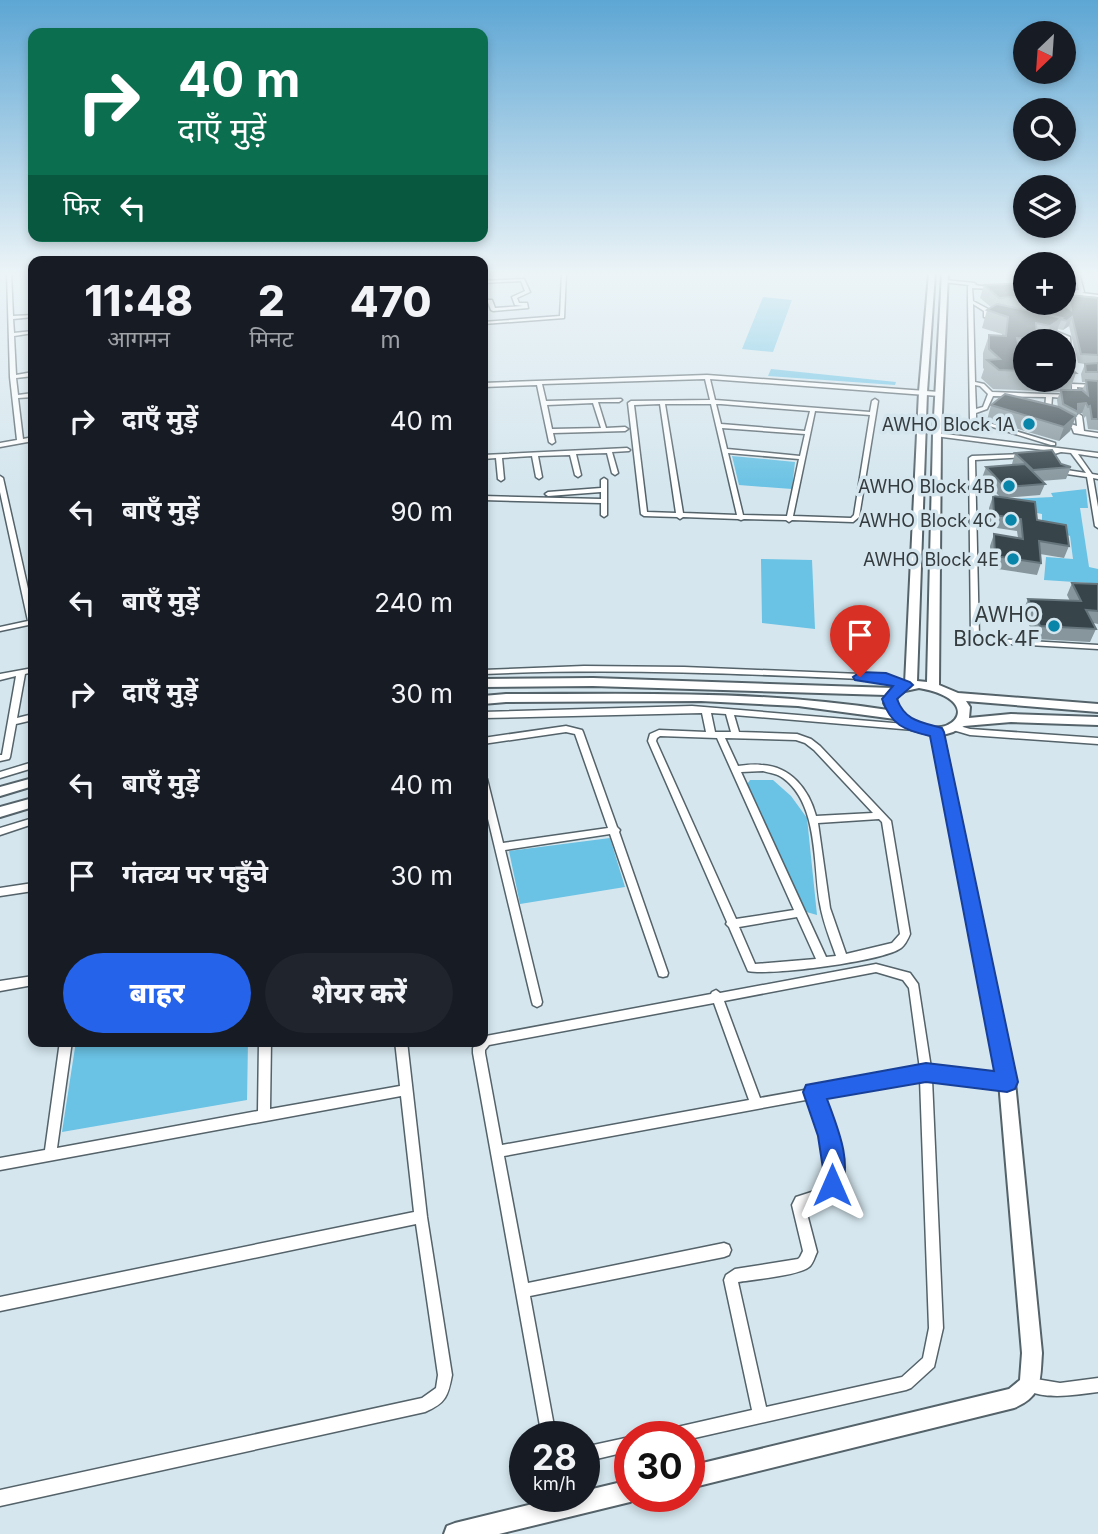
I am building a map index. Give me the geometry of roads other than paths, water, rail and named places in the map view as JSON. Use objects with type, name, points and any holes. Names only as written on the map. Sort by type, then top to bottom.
[{"type":"street","points":[[13,345],[13,377],[20,441]]},
{"type":"street","points":[[908,685],[927,345]]},
{"type":"street","points":[[933,686],[937,433],[942,345]]},
{"type":"street","points":[[971,345],[973,420],[1052,444]]},
{"type":"street","points":[[13,377],[28,375]]},
{"type":"street","points":[[708,377],[741,518]]},
{"type":"street","points":[[488,385],[708,377],[939,394]]},
{"type":"street","points":[[539,382],[552,442]]},
{"type":"street","points":[[972,383],[982,385],[991,394],[1075,397],[1075,392]]},
{"type":"street","points":[[1076,385],[1098,387]]},
{"type":"street","points":[[973,412],[985,408],[991,394]]},
{"type":"street","points":[[1049,395],[1048,409],[1058,421],[1076,427],[1076,432],[1098,435]]},
{"type":"street","points":[[17,397],[28,396]]},
{"type":"street","points":[[544,403],[619,400]]},
{"type":"street","points":[[595,401],[604,429]]},
{"type":"street","points":[[873,414],[713,402],[630,405],[644,514],[845,522],[853,520],[857,516],[873,414],[875,401]]},
{"type":"street","points":[[662,402],[680,517]]},
{"type":"street","points":[[789,520],[813,409]]},
{"type":"street","points":[[1079,416],[1081,433]]},
{"type":"street","points":[[719,426],[808,433]]},
{"type":"street","points":[[550,431],[625,429]]},
{"type":"street","points":[[937,433],[1052,444],[1098,453]]},
{"type":"street","points":[[937,433],[1098,453]]},
{"type":"street","points":[[0,445],[28,440]]},
{"type":"street","points":[[488,457],[627,450]]},
{"type":"street","points":[[1063,450],[1050,455],[972,458],[975,640],[1098,647]]},
{"type":"street","points":[[609,451],[615,473]]},
{"type":"street","points":[[725,451],[803,458]]},
{"type":"street","points":[[1073,452],[1094,477],[1098,526]]},
{"type":"street","points":[[573,453],[578,475]]},
{"type":"street","points":[[535,455],[539,477]]},
{"type":"street","points":[[1050,455],[1061,473],[1094,477]]},
{"type":"street","points":[[499,456],[501,478]]},
{"type":"street","points":[[0,478],[4,510],[28,600]]},
{"type":"street","points":[[604,480],[604,515]]},
{"type":"street","points":[[488,498],[604,490]]},
{"type":"street","points":[[504,497],[604,501]]},
{"type":"street","points":[[0,539],[13,536]]},
{"type":"street","points":[[0,629],[28,623]]},
{"type":"street","points":[[488,671],[680,668],[886,678],[908,685],[933,686],[956,697],[1098,708]]},
{"type":"street","points":[[0,677],[28,671]]},
{"type":"street","points":[[0,758],[6,757],[21,672]]},
{"type":"street","points":[[488,683],[619,683],[893,692],[908,685]]},
{"type":"street","points":[[893,692],[890,706],[895,715]]},
{"type":"street","points":[[488,700],[709,697],[861,708],[895,715],[914,727]]},
{"type":"street","points":[[956,697],[966,714],[960,725]]},
{"type":"street","points":[[488,715],[706,711],[914,727],[937,732],[960,725],[1011,718],[1098,721]]},
{"type":"street","points":[[706,711],[822,961]]},
{"type":"street","points":[[729,712],[736,735]]},
{"type":"street","points":[[12,722],[28,718]]},
{"type":"street","points":[[960,725],[970,732],[1098,741]]},
{"type":"street","points":[[488,740],[566,729],[579,732],[663,973]]},
{"type":"street","points":[[705,1473],[1014,1398],[1030,1385],[1032,1353],[1007,1082],[937,732]]},
{"type":"street","points":[[659,733],[716,734],[797,737],[808,741],[886,821],[905,934],[898,945],[877,952],[770,970],[752,968],[652,741],[653,736],[659,733]]},
{"type":"street","points":[[735,769],[755,766],[778,770],[810,802],[824,905],[842,958]]},
{"type":"street","points":[[0,775],[28,767]]},
{"type":"street","points":[[0,792],[28,784]]},
{"type":"street","points":[[488,800],[537,1002]]},
{"type":"street","points":[[0,812],[28,804]]},
{"type":"street","points":[[813,820],[881,816]]},
{"type":"street","points":[[0,832],[28,823]]},
{"type":"street","points":[[499,847],[615,830]]},
{"type":"street","points":[[0,892],[28,888]]},
{"type":"street","points":[[731,924],[800,913]]},
{"type":"street","points":[[488,1040],[716,995],[876,968],[894,970],[906,976],[914,987],[926,1073],[936,1328],[929,1362],[906,1383],[705,1428]]},
{"type":"street","points":[[0,986],[28,982]]},
{"type":"street","points":[[716,995],[756,1102]]},
{"type":"street","points":[[50,1155],[64,1047]]},
{"type":"street","points":[[264,1116],[265,1047]]},
{"type":"street","points":[[0,1498],[425,1405],[442,1392],[445,1375],[421,1217],[402,1047]]},
{"type":"street","points":[[480,1047],[546,1421]]},
{"type":"street","points":[[499,1151],[926,1073],[1007,1082]]},
{"type":"street","points":[[0,1164],[407,1090]]},
{"type":"street","points":[[760,1415],[731,1280],[735,1276],[799,1265],[809,1257],[798,1205],[800,1200],[828,1193],[835,1175],[829,1136],[814,1092]]},
{"type":"street","points":[[0,1304],[421,1217]]},
{"type":"street","points":[[524,1290],[724,1250]]},
{"type":"street","points":[[1030,1385],[1060,1390],[1098,1385]]},
{"type":"street","points":[[455,1534],[614,1496]]},
{"type":"place","name":"AWHO Block 1A","points":[[1029,424]]},
{"type":"place","name":"AWHO Block 4B","points":[[1009,486]]},
{"type":"place","name":"AWHO Block 4C","points":[[1011,520]]},
{"type":"place","name":"AWHO Block 4E","points":[[1013,559]]},
{"type":"place","name":"AWHO Block 4F","points":[[1054,626]]}]
